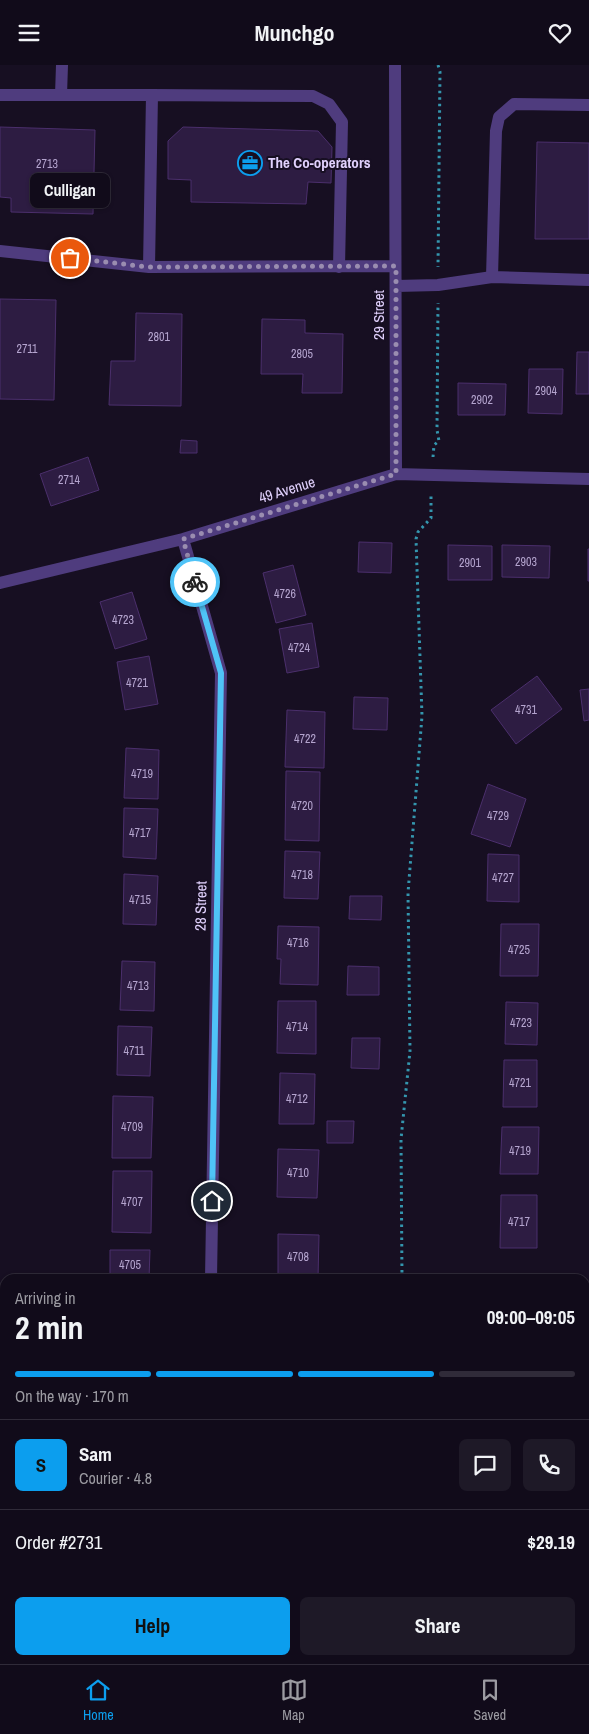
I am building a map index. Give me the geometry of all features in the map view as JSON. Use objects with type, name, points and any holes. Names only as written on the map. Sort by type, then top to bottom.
[{"type":"street","points":[[61,95],[62,65]]},
{"type":"street","name":"29 Street","points":[[395,65],[396,474]]},
{"type":"street","points":[[0,95],[313,96],[329,104],[342,122],[339,267]]},
{"type":"street","points":[[149,267],[152,95]]},
{"type":"street","points":[[492,277],[496,131],[499,117],[514,104],[589,105]]},
{"type":"street","points":[[0,251],[149,267],[396,266]]},
{"type":"street","points":[[396,287],[438,285],[492,277],[589,280]]},
{"type":"street","name":"49 Avenue","points":[[0,583],[183,539],[396,474],[589,479]]},
{"type":"street","name":"28 Street","points":[[183,539],[221,673],[211,1274]]},
{"type":"path","points":[[434,445],[438,441],[440,141],[438,65]]},
{"type":"path","points":[[402,1274],[401,1139],[410,1051],[408,893],[422,715],[416,539],[418,532],[430,518],[430,500]]},
{"type":"building","points":[[0,127],[95,130],[93,214],[11,212],[11,198],[0,197]]},
{"type":"building","name":"The Co-operators","points":[[183,127],[318,131],[332,147],[331,183],[308,182],[306,204],[191,202],[191,180],[168,179],[168,141]]},
{"type":"building","points":[[537,142],[589,143],[589,239],[535,239]]},
{"type":"building","points":[[0,299],[56,300],[54,400],[0,399]]},
{"type":"building","points":[[136,313],[182,314],[181,406],[109,405],[111,361],[135,361]]},
{"type":"building","points":[[262,319],[305,320],[305,333],[343,334],[342,393],[302,393],[303,374],[261,374]]},
{"type":"building","points":[[577,352],[589,352],[589,394],[576,394]]},
{"type":"building","points":[[529,369],[563,369],[562,414],[528,413]]},
{"type":"building","points":[[458,383],[506,384],[505,415],[458,415]]},
{"type":"building","points":[[181,440],[197,441],[197,453],[180,453]]},
{"type":"building","points":[[88,457],[99,490],[51,506],[40,474]]},
{"type":"building","points":[[359,542],[392,543],[391,573],[358,572]]},
{"type":"building","points":[[448,545],[492,546],[492,580],[448,580]]},
{"type":"building","points":[[502,545],[550,546],[549,578],[502,577]]},
{"type":"building","points":[[589,549],[589,581],[588,581]]},
{"type":"building","points":[[293,565],[306,615],[276,623],[263,573]]},
{"type":"building","points":[[132,592],[147,639],[115,649],[100,602]]},
{"type":"building","points":[[312,623],[319,667],[287,673],[279,629]]},
{"type":"building","points":[[149,656],[158,704],[125,710],[117,662]]},
{"type":"building","points":[[537,676],[562,709],[516,744],[491,710]]},
{"type":"building","points":[[589,689],[589,720],[584,721],[580,690]]},
{"type":"building","points":[[354,697],[388,698],[387,730],[353,729]]},
{"type":"building","points":[[287,710],[325,712],[324,768],[285,767]]},
{"type":"building","points":[[126,748],[159,750],[158,799],[124,798]]},
{"type":"building","points":[[286,771],[320,772],[319,841],[285,840]]},
{"type":"building","points":[[488,784],[526,799],[510,847],[471,834]]},
{"type":"building","points":[[124,808],[158,809],[156,859],[123,857]]},
{"type":"building","points":[[285,851],[320,852],[318,899],[284,898]]},
{"type":"building","points":[[488,854],[519,855],[519,902],[487,901]]},
{"type":"building","points":[[124,874],[158,876],[156,925],[123,924]]},
{"type":"building","points":[[350,896],[382,896],[381,920],[349,919]]},
{"type":"building","points":[[501,924],[539,924],[538,976],[500,976]]},
{"type":"building","points":[[278,926],[319,927],[318,985],[280,984],[281,959],[277,959]]},
{"type":"building","points":[[122,961],[155,962],[154,1011],[120,1010]]},
{"type":"building","points":[[348,966],[379,967],[379,995],[347,995]]},
{"type":"building","points":[[278,1001],[316,1001],[316,1054],[277,1053]]},
{"type":"building","points":[[506,1002],[538,1003],[537,1045],[505,1044]]},
{"type":"building","points":[[118,1026],[152,1027],[150,1076],[117,1075]]},
{"type":"building","points":[[352,1038],[380,1038],[379,1069],[351,1068]]},
{"type":"building","points":[[504,1060],[537,1060],[537,1107],[503,1107]]},
{"type":"building","points":[[280,1073],[315,1074],[314,1124],[279,1124]]},
{"type":"building","points":[[113,1096],[153,1097],[151,1158],[112,1158]]},
{"type":"building","points":[[327,1121],[354,1121],[353,1143],[327,1143]]},
{"type":"building","points":[[502,1127],[539,1127],[538,1174],[500,1174]]},
{"type":"building","points":[[278,1149],[319,1150],[317,1198],[277,1197]]},
{"type":"building","points":[[113,1171],[152,1171],[151,1233],[112,1232]]},
{"type":"building","points":[[501,1195],[537,1195],[537,1248],[500,1248]]},
{"type":"building","points":[[278,1234],[319,1235],[318,1274],[278,1274]]},
{"type":"building","points":[[110,1250],[150,1250],[149,1274],[110,1274]]},
{"type":"way so far","points":[[70,258],[126,266],[149,267],[396,266],[396,474],[183,539],[195,582]]},
{"type":"place","name":"The Co-operators","points":[[250,163]]},
{"type":"place","name":"Culligan","points":[[70,258]]},
{"type":"route","points":[[195,582],[221,673],[212,1201]]}]
